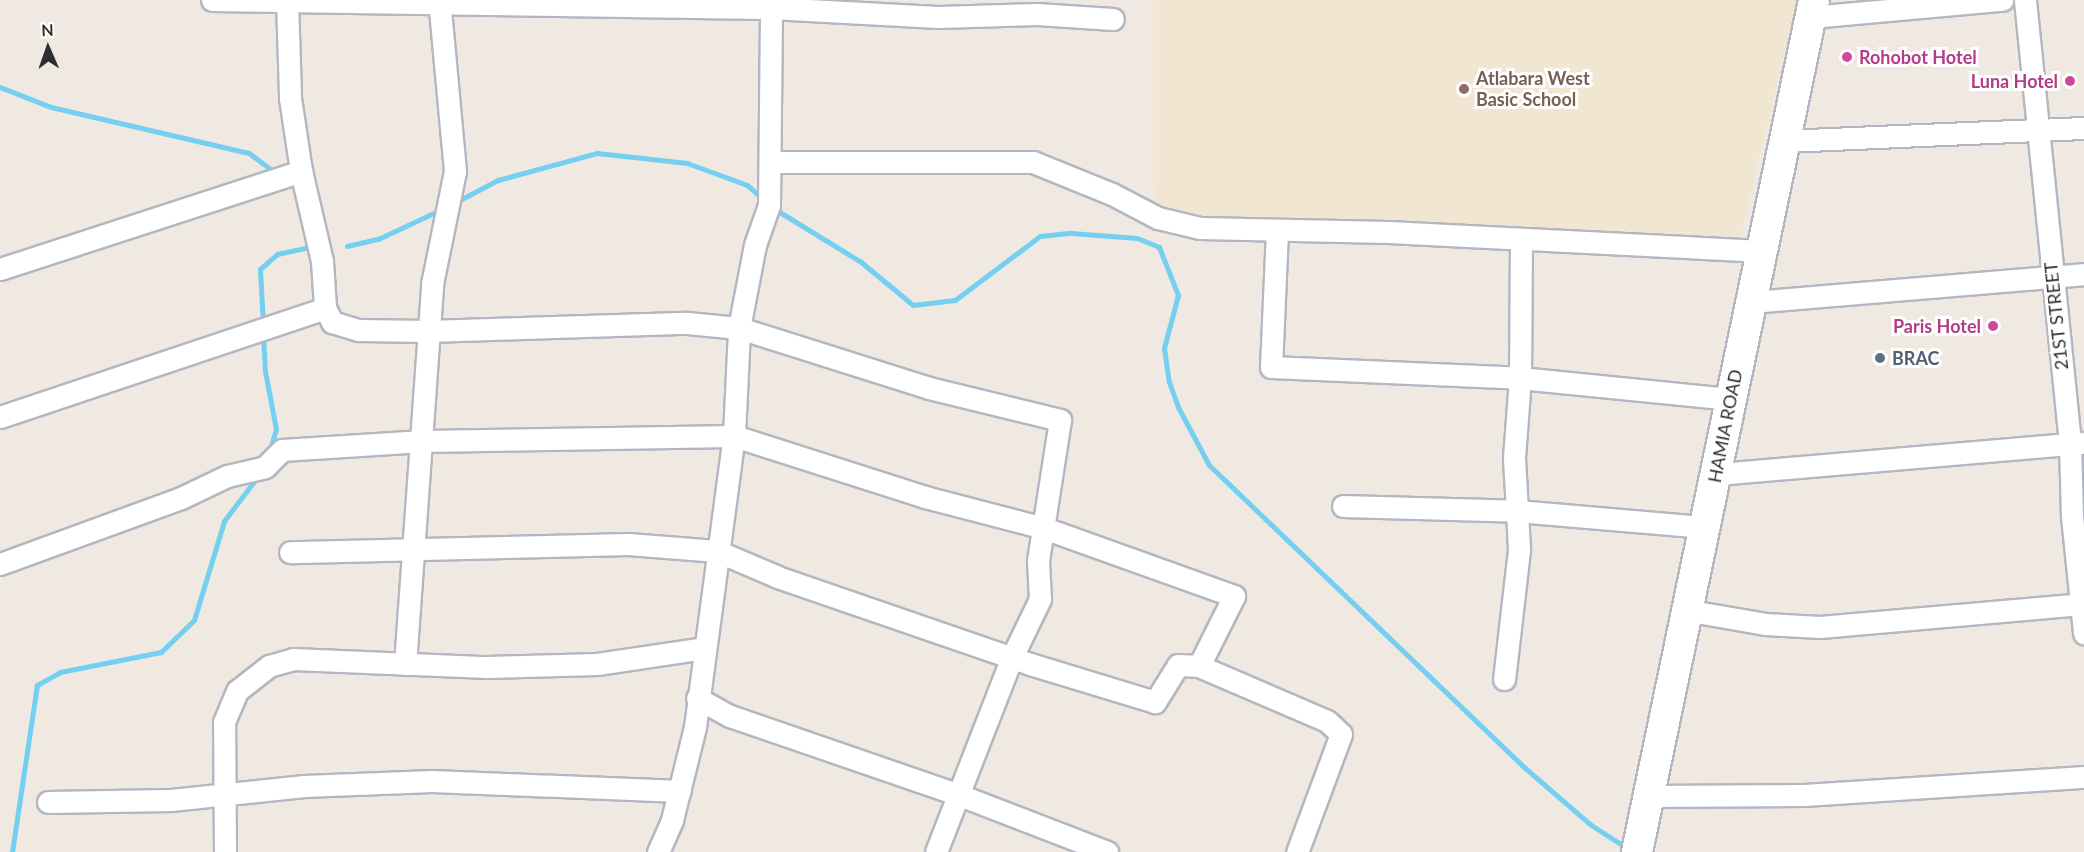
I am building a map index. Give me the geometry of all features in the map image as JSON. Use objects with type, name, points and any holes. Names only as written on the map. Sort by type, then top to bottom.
[{"type":"main road","name":"HAMIA ROAD","points":[[1638,845],[1702,527],[1718,474],[1730,399],[1763,251],[1812,8]]},
{"type":"street","points":[[212,0],[771,4],[938,17],[1037,14],[1113,19]]},
{"type":"street","points":[[1812,8],[2002,0]]},
{"type":"street","name":"21ST STREET","points":[[2025,0],[2035,132],[2052,277],[2077,443],[2084,633]]},
{"type":"street","points":[[287,1],[290,98],[301,171],[322,261],[325,308],[332,322],[346,329],[428,331],[687,323],[739,328],[929,388],[1060,420],[1038,561],[1040,599],[1012,657],[936,852]]},
{"type":"street","points":[[405,664],[423,441],[432,284],[455,171],[440,2]]},
{"type":"street","points":[[658,852],[680,791],[695,727],[697,698],[734,436],[739,328],[755,245],[769,205],[771,4]]},
{"type":"street","points":[[1785,141],[2035,132],[2084,128]]},
{"type":"street","points":[[771,162],[1033,162],[1112,194],[1158,218],[1200,228],[1521,239],[1763,251]]},
{"type":"street","points":[[0,269],[301,171]]},
{"type":"street","points":[[1277,230],[1271,367],[1520,378],[1730,399]]},
{"type":"street","points":[[1504,679],[1519,550],[1514,458],[1520,378],[1521,239]]},
{"type":"street","points":[[1752,302],[2084,274]]},
{"type":"street","points":[[0,417],[325,308]]},
{"type":"street","points":[[0,564],[181,498],[227,476],[265,467],[282,450],[423,441],[734,436],[925,497],[1044,528],[1234,596],[1199,666]]},
{"type":"street","points":[[1718,474],[2077,443]]},
{"type":"street","points":[[1343,507],[1517,512],[1702,527]]},
{"type":"street","points":[[290,552],[414,546],[628,544],[717,551],[778,577],[1012,657],[1155,702],[1178,664],[1199,666],[1328,721],[1341,734],[1297,852]]},
{"type":"street","points":[[1685,610],[1765,624],[1821,627],[2082,604]]},
{"type":"street","points":[[225,852],[224,722],[237,691],[249,678],[293,658],[405,664],[597,664],[704,648]]},
{"type":"street","points":[[697,698],[730,716],[957,794],[1107,852]]},
{"type":"street","points":[[1649,796],[1804,795],[2084,777]]},
{"type":"street","points":[[48,802],[171,800],[225,792],[432,781],[680,791]]},
{"type":"shaded area","name":"Atlabara West Basic School","points":[[1153,0],[1797,0],[1740,238],[1210,220],[1174,213],[1155,201]]},
{"type":"waterway","points":[[0,87],[51,107],[249,153],[276,173]]},
{"type":"waterway","points":[[454,203],[498,180],[597,153],[687,163],[747,185],[764,200]]},
{"type":"waterway","points":[[773,208],[861,262],[913,305],[955,300],[1040,236],[1071,233],[1137,238],[1159,247],[1178,295],[1164,348],[1169,382],[1178,407],[1209,465],[1525,768],[1591,825],[1627,848]]},
{"type":"waterway","points":[[347,246],[378,239],[440,210]]},
{"type":"waterway","points":[[263,325],[260,269],[277,254],[315,246]]},
{"type":"waterway","points":[[263,334],[265,371],[276,429],[269,452]]},
{"type":"waterway","points":[[12,852],[37,685],[60,672],[161,652],[194,620],[224,521],[258,476]]},
{"type":"place","name":"Rohobot Hotel","points":[[1847,57]]},
{"type":"place","name":"Luna Hotel","points":[[2070,81]]},
{"type":"place","name":"Atlabara West Basic School","points":[[1464,89]]},
{"type":"place","name":"Paris Hotel","points":[[1993,326]]},
{"type":"place","name":"BRAC","points":[[1880,358]]}]
